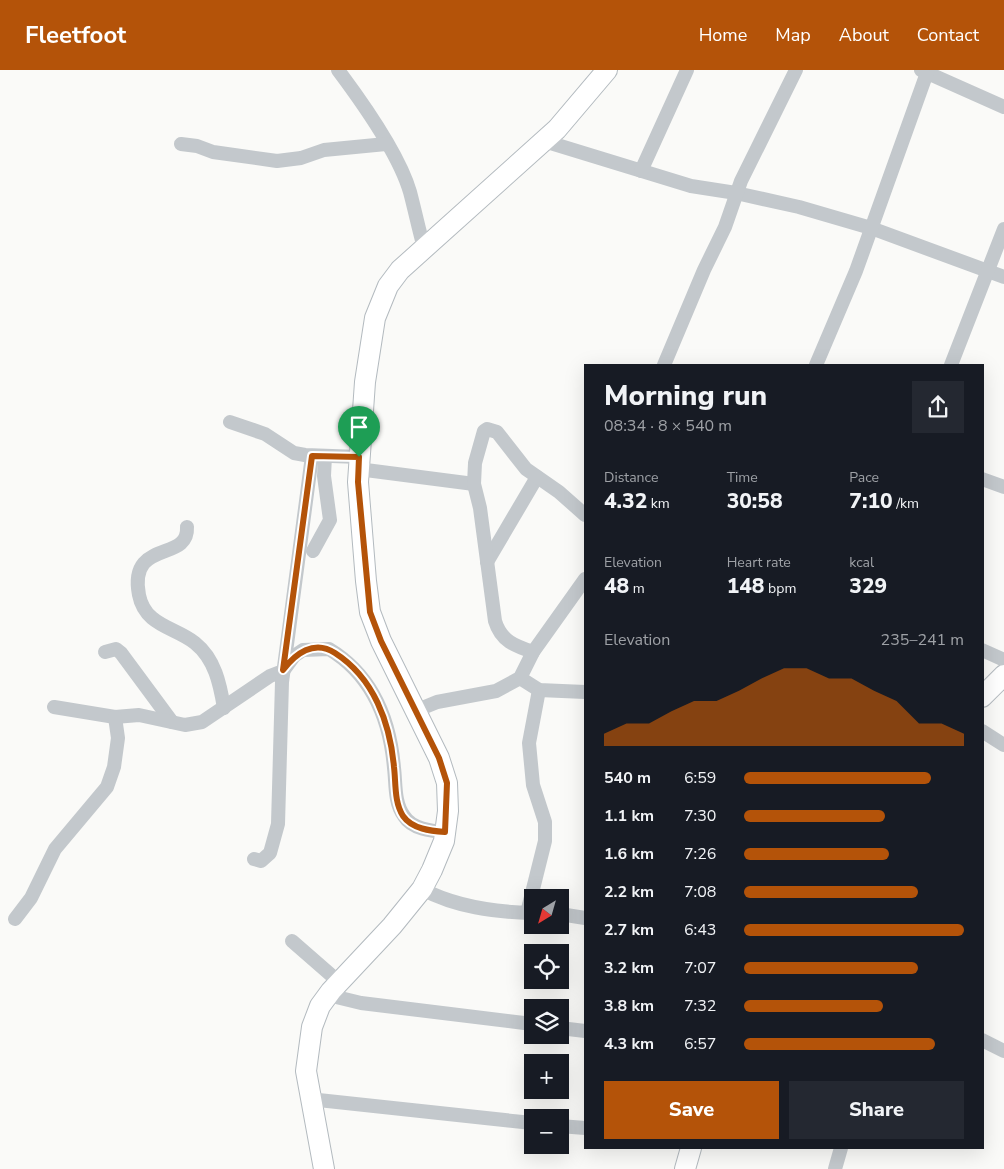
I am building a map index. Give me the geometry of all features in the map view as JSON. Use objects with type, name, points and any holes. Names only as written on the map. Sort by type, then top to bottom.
[{"type":"street","points":[[338,70],[354,91],[386,144],[410,191],[424,248]]},
{"type":"street","points":[[324,1169],[309,1099],[306,1071],[308,1042],[320,1006],[333,989],[392,926],[422,889],[432,870],[445,832],[447,783],[439,758],[381,641],[370,612],[359,463],[365,382],[374,318],[388,286],[400,270],[557,130],[607,70]]},
{"type":"street","points":[[642,171],[687,70]]},
{"type":"street","points":[[664,364],[704,270],[725,227],[736,193],[796,70]]},
{"type":"street","points":[[816,364],[856,270],[925,71],[1004,107]]},
{"type":"street","points":[[544,141],[691,186],[736,193],[799,207],[871,228],[1004,277]]},
{"type":"street","points":[[181,144],[197,146],[213,152],[277,161],[301,158],[324,150],[353,149],[386,144]]},
{"type":"street","points":[[951,364],[1004,229]]},
{"type":"street","points":[[230,422],[265,434],[294,453],[474,484]]},
{"type":"street","points":[[533,652],[511,644],[499,632],[495,621],[480,508],[474,484],[475,463],[480,440],[487,429],[496,432],[526,469],[559,492],[584,514]]},
{"type":"street","points":[[313,551],[330,520],[324,476],[318,456]]},
{"type":"street","points":[[254,860],[261,861],[270,853],[278,824],[283,670],[318,456]]},
{"type":"street","points":[[487,562],[537,478]]},
{"type":"street","points":[[984,480],[1004,487]]},
{"type":"street","points":[[186,527],[187,536],[184,542],[147,559],[140,568],[139,596],[144,608],[156,624],[195,643],[213,665],[224,708]]},
{"type":"street","points":[[415,711],[437,702],[496,691],[520,678],[533,652],[584,580]]},
{"type":"street","points":[[105,652],[116,649],[121,653],[172,722]]},
{"type":"street","points":[[54,707],[116,717],[139,715],[185,725],[202,722],[270,676],[283,670],[294,656],[303,650],[329,649],[354,668],[378,700],[384,716],[394,760],[398,803],[404,817],[413,824],[428,831],[445,832]]},
{"type":"street","points":[[984,651],[1004,660]]},
{"type":"street","points":[[984,695],[1004,675]]},
{"type":"street","points":[[520,678],[539,690],[584,692]]},
{"type":"street","points":[[535,889],[545,841],[545,822],[534,785],[529,743],[539,690]]},
{"type":"street","points":[[15,919],[31,898],[55,849],[99,799],[107,787],[114,768],[118,738],[116,717]]},
{"type":"street","points":[[984,732],[1004,745]]},
{"type":"street","points":[[422,889],[447,901],[470,907],[524,912]]},
{"type":"street","points":[[569,915],[584,918]]},
{"type":"street","points":[[292,941],[333,989],[361,1003],[524,1023]]},
{"type":"street","points":[[569,1029],[584,1031]]},
{"type":"street","points":[[984,1041],[1004,1051]]},
{"type":"street","points":[[309,1099],[524,1122]]},
{"type":"street","points":[[569,1127],[584,1128]]},
{"type":"street","points":[[685,1169],[691,1149]]},
{"type":"street","points":[[834,1169],[841,1149]]},
{"type":"route","points":[[312,456],[359,457],[358,482],[370,612],[381,641],[439,758],[447,783],[448,811],[445,832],[428,831],[413,824],[404,817],[398,803],[394,760],[384,716],[378,700],[354,668],[329,649],[316,648],[303,650],[294,656],[283,670],[312,456]]}]
